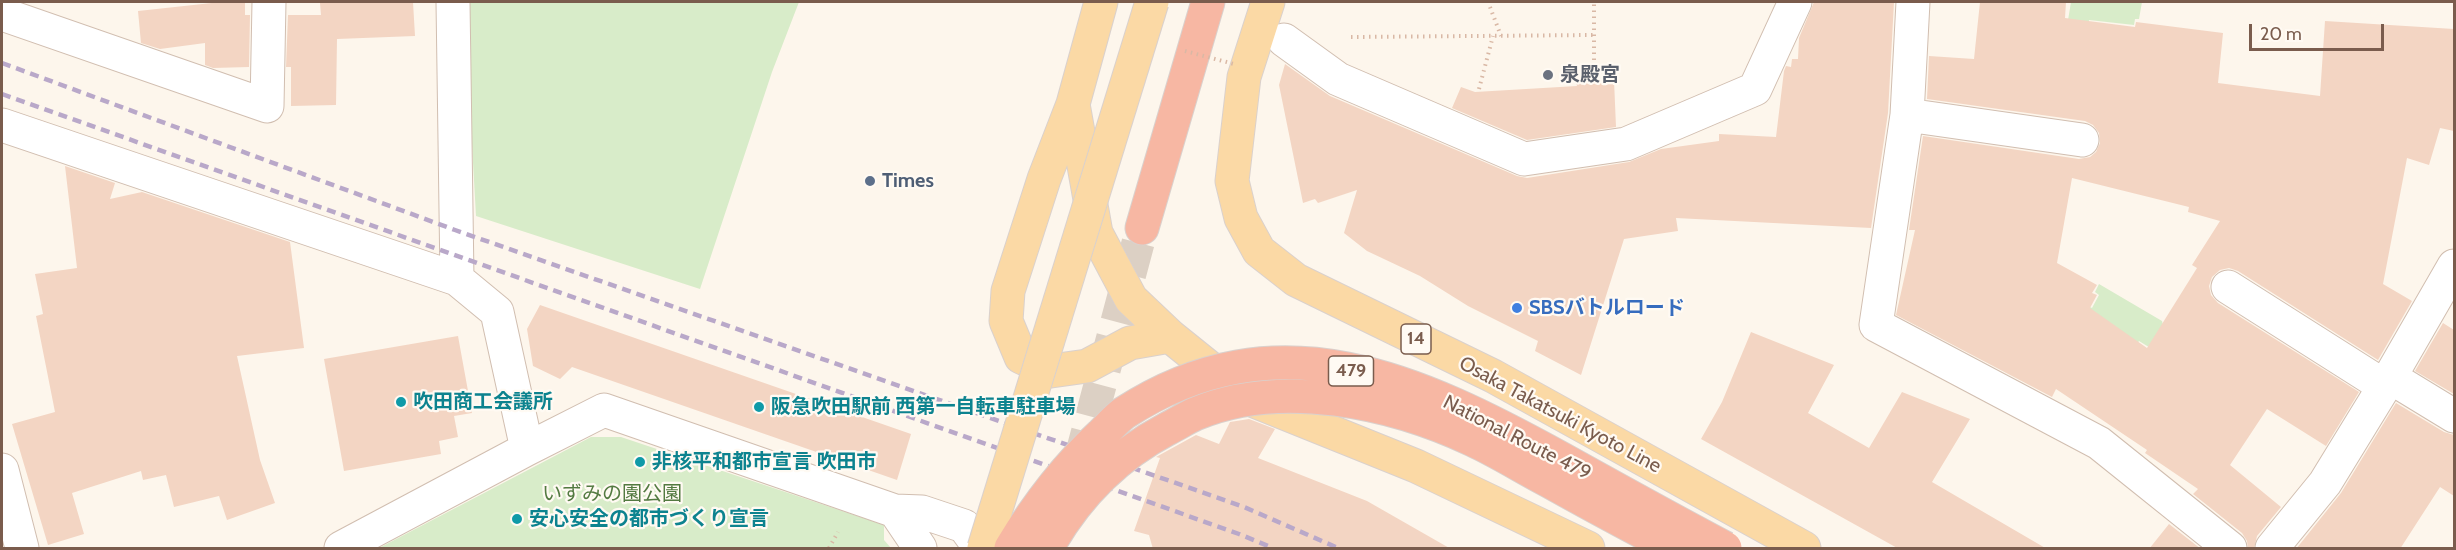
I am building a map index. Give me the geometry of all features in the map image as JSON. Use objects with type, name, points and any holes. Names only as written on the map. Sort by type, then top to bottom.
[{"type":"highway","points":[[1142,228],[1208,2]]},
{"type":"highway","name":"National Route 479","points":[[1011,549],[1074,460],[1123,414],[1204,375],[1238,366],[1282,362],[1326,366],[1385,378],[1486,417],[1725,549]]},
{"type":"highway","name":"National Route 479","points":[[1047,549],[1076,505],[1103,473],[1139,444],[1196,413],[1238,401],[1283,396],[1327,398],[1376,406],[1426,421],[1473,440],[1673,549]]},
{"type":"main road","points":[[1101,2],[1073,104],[1044,179],[1008,291],[1006,321],[1021,357],[1051,371],[1087,366],[1130,343],[1170,336]]},
{"type":"main road","points":[[984,549],[1152,2]]},
{"type":"main road","name":"Osaka Takatsuki Kyoto Line","points":[[1269,2],[1244,77],[1232,181],[1241,218],[1259,251],[1296,280],[1493,376],[1804,549]]},
{"type":"main road","points":[[1073,104],[1096,234],[1131,299],[1170,336],[1247,398],[1416,466],[1588,549]]},
{"type":"street","points":[[10,12],[267,106],[269,2]]},
{"type":"street","points":[[453,2],[457,279]]},
{"type":"street","points":[[1284,40],[1338,79],[1524,159],[1626,144],[1755,89],[1795,2]]},
{"type":"street","points":[[1913,2],[1907,115],[1876,325],[2099,443],[2230,549]]},
{"type":"street","points":[[1907,115],[2082,140]]},
{"type":"street","points":[[2,125],[457,279],[497,312],[527,449]]},
{"type":"street","points":[[2272,549],[2325,483],[2454,266]]},
{"type":"street","points":[[2228,287],[2387,382],[2454,416]]},
{"type":"street","points":[[341,549],[604,410],[895,512],[922,512],[964,526],[980,549]]},
{"type":"street","points":[[2,470],[22,549]]},
{"type":"street","points":[[895,512],[920,549]]},
{"type":"path","points":[[1594,2],[1594,78]]},
{"type":"path","points":[[1490,7],[1501,36]]},
{"type":"path","points":[[1346,37],[1594,35]]},
{"type":"path","points":[[1479,89],[1493,36]]},
{"type":"path","points":[[1185,51],[1234,64]]},
{"type":"green space","points":[[464,2],[799,2],[772,72],[700,289],[476,216]]},
{"type":"green space","points":[[2071,2],[2142,2],[2139,19],[2135,19],[2134,25],[2089,20],[2085,50],[2060,69]]},
{"type":"green space","points":[[2099,284],[2162,321],[2163,325],[2152,349],[2139,341],[2097,405],[2088,306],[2092,308],[2099,295],[2095,292]]},
{"type":"green space","name":"いずみの園公園","points":[[591,437],[621,437],[884,525],[884,540],[891,548],[379,548]]},
{"type":"building","points":[[221,2],[245,2],[245,15],[250,15],[249,67],[213,68],[205,65],[205,43],[160,49],[141,43],[138,11]]},
{"type":"building","points":[[413,2],[415,36],[337,39],[336,105],[291,106],[291,67],[286,67],[288,15],[321,15],[320,3]]},
{"type":"building","points":[[1814,2],[1894,2],[1888,113],[1871,228],[1676,218],[1678,231],[1624,239],[1581,375],[1535,351],[1538,341],[1468,306],[1420,276],[1367,251],[1344,233],[1357,190],[1318,203],[1315,199],[1303,203],[1279,85],[1285,64],[1330,96],[1517,176],[1527,178],[1629,162],[1661,149],[1719,141],[1719,134],[1776,137],[1784,71],[1786,66],[1791,67],[1792,59],[1798,59],[1799,38]]},
{"type":"building","points":[[1980,2],[2066,2],[2065,18],[2135,27],[2136,22],[2223,33],[2218,83],[2320,96],[2325,21],[2454,29],[2454,131],[2440,128],[2429,165],[2407,158],[2383,284],[2412,301],[2378,360],[2238,271],[2229,268],[2220,270],[2212,277],[2209,286],[2211,295],[2218,303],[2359,392],[2326,446],[2267,409],[2230,465],[2281,507],[2257,536],[2254,549],[2248,549],[2247,541],[2242,533],[2193,494],[2198,489],[2145,453],[2147,450],[2056,389],[2052,397],[1896,315],[1915,230],[1909,230],[1923,136],[2079,159],[2090,157],[2096,152],[2100,143],[2099,133],[2093,125],[2085,121],[1927,99],[1929,56],[1974,59]],"holes":[[[2072,178],[2189,207],[2188,212],[2220,221],[2192,265],[2197,268],[2147,348],[2090,308],[2097,295],[2092,293],[2097,285],[2057,263]]]},
{"type":"building","points":[[1614,80],[1616,127],[1527,140],[1452,108],[1461,87],[1475,92],[1577,86],[1576,82]]},
{"type":"building","points":[[65,166],[115,183],[110,199],[142,192],[290,242],[304,348],[237,356],[260,460],[275,503],[227,520],[219,496],[174,507],[166,475],[143,480],[141,471],[72,493],[84,534],[48,545],[12,424],[55,412],[36,316],[43,314],[35,274],[77,268]]},
{"type":"building","name":"阪急吹田駅前 西第一自転車駐車場","points":[[540,305],[911,434],[897,480],[572,367],[560,379],[533,366],[527,329]]},
{"type":"building","points":[[2443,323],[2454,330],[2454,394],[2415,371]]},
{"type":"building","points":[[1751,332],[1834,365],[1808,413],[1869,448],[1902,392],[1970,419],[1932,482],[2047,549],[1899,549],[1701,439],[1722,402]]},
{"type":"building","name":"吹田商工会議所","points":[[458,336],[472,413],[454,416],[458,437],[439,441],[441,454],[344,471],[324,359]]},
{"type":"building","points":[[2396,403],[2444,432],[2454,435],[2454,496],[2440,487],[2400,549],[2296,549],[2341,493]]},
{"type":"building","points":[[1249,419],[1275,429],[1258,458],[1367,501],[1451,549],[1153,549],[1149,535],[1134,531],[1160,458],[1156,457],[1196,435],[1219,444],[1230,422]]},
{"type":"building","points":[[2169,524],[2201,549],[2149,549]]},
{"type":"tunnel","points":[[1079,464],[1142,228]]},
{"type":"railway","points":[[2,63],[455,230],[1244,507],[1338,548]]},
{"type":"railway","points":[[2,94],[1273,548]]},
{"type":"place","name":"泉殿宮","points":[[1548,75]]},
{"type":"place","name":"Times","points":[[870,181]]},
{"type":"place","name":"SBSバトルロード","points":[[1517,308]]},
{"type":"place","name":"吹田商工会議所","points":[[401,402]]},
{"type":"place","name":"阪急吹田駅前 西第一自転車駐車場","points":[[759,407]]},
{"type":"place","name":"非核平和都市宣言 吹田市","points":[[640,462]]},
{"type":"place","name":"安心安全の都市づくり宣言","points":[[517,519]]}]
